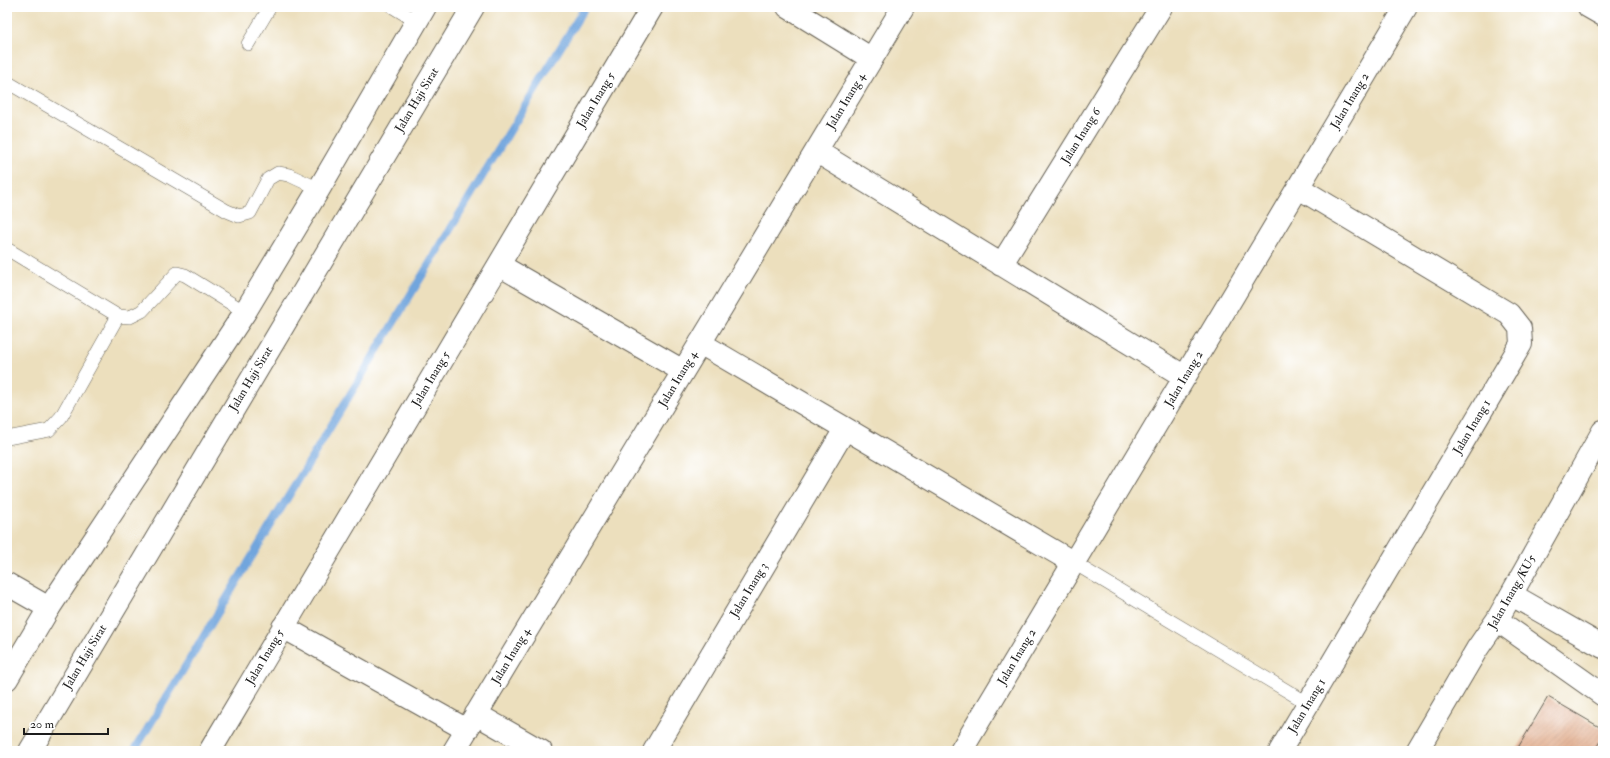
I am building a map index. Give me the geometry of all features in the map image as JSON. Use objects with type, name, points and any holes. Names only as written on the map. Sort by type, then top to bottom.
[{"type":"street","name":"Jalan Haji Sirat","points":[[30,751],[473,7]]},
{"type":"street","name":"Jalan Inang 5","points":[[210,751],[652,7]]},
{"type":"street","points":[[788,7],[872,59]]},
{"type":"street","name":"Jalan Inang 4","points":[[454,751],[903,7]]},
{"type":"street","name":"Jalan Inang 6","points":[[1001,265],[1161,7]]},
{"type":"street","name":"Jalan Inang 2","points":[[961,751],[1406,7]]},
{"type":"street","points":[[1589,7],[1603,15]]},
{"type":"street","points":[[7,679],[49,608],[245,312],[319,189],[420,14]]},
{"type":"street","points":[[816,151],[1185,377]]},
{"type":"street","name":"Jalan Inang 1","points":[[1280,751],[1521,344],[1520,328],[1509,314],[1299,188]]},
{"type":"street","points":[[499,265],[683,371]]},
{"type":"street","points":[[700,343],[1074,563]]},
{"type":"street","name":"Jalan Inang 3","points":[[654,751],[845,429]]},
{"type":"street","name":"Jalan Inang /KU5","points":[[1417,751],[1477,649],[1497,620],[1603,431]]},
{"type":"street","points":[[47,751],[104,652],[161,530]]},
{"type":"street","points":[[7,584],[49,608]]},
{"type":"street","points":[[1512,594],[1603,647]]},
{"type":"street","points":[[1497,620],[1603,695]]},
{"type":"street","points":[[283,627],[471,722],[541,751]]},
{"type":"lane","points":[[248,44],[270,7]]},
{"type":"lane","points":[[393,7],[420,14]]},
{"type":"lane","points":[[7,82],[239,216],[250,213],[268,179],[278,173],[290,175],[319,189]]},
{"type":"lane","points":[[7,249],[118,316],[130,317],[142,311],[177,273],[185,275],[245,312]]},
{"type":"lane","points":[[7,438],[49,430],[61,417],[118,316]]},
{"type":"lane","points":[[1074,563],[1309,704]]},
{"type":"building","points":[[1548,697],[1603,729],[1603,738],[1595,751],[1516,751]]},
{"type":"waterway","points":[[134,751],[585,7]]}]
